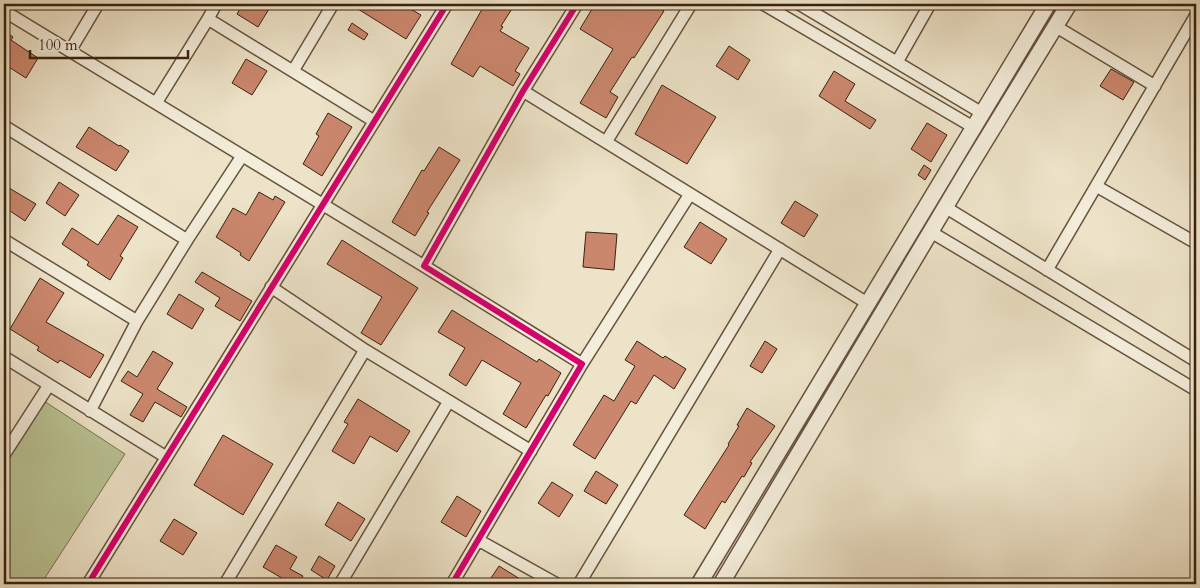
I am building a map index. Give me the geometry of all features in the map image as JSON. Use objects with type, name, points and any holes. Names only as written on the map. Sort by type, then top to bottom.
[{"type":"street","points":[[70,51],[98,4]]},
{"type":"street","points":[[156,104],[216,4]]},
{"type":"street","points":[[293,71],[334,4]]},
{"type":"street","points":[[88,584],[447,4]]},
{"type":"street","points":[[424,266],[524,91],[577,4]]},
{"type":"street","points":[[606,142],[691,4]]},
{"type":"street","points":[[762,4],[973,127]]},
{"type":"street","points":[[799,4],[982,113]]},
{"type":"street","points":[[897,62],[930,4]]},
{"type":"street","points":[[699,584],[1048,4]]},
{"type":"street","points":[[721,584],[945,207],[1069,4]]},
{"type":"street","points":[[4,11],[582,364]]},
{"type":"street","points":[[1047,270],[1196,15]]},
{"type":"street","points":[[208,19],[374,121]]},
{"type":"street","points":[[1055,26],[1155,86]]},
{"type":"street","points":[[524,91],[867,303]]},
{"type":"street","points":[[4,126],[187,240]]},
{"type":"street","points":[[90,411],[137,321],[242,156]]},
{"type":"street","points":[[1096,186],[1196,243]]},
{"type":"street","points":[[452,584],[582,364],[690,194]]},
{"type":"street","points":[[945,207],[1196,361]]},
{"type":"street","points":[[931,232],[1196,390]]},
{"type":"street","points":[[4,240],[137,321]]},
{"type":"street","points":[[579,584],[780,249]]},
{"type":"street","points":[[271,287],[365,350],[531,451]]},
{"type":"street","points":[[225,584],[365,350]]},
{"type":"street","points":[[4,358],[166,457]]},
{"type":"street","points":[[4,455],[49,385]]},
{"type":"street","points":[[340,584],[449,401]]},
{"type":"street","points":[[478,540],[557,584]]},
{"type":"green space","points":[[44,401],[125,454],[41,584],[8,584],[4,581],[4,465]]},
{"type":"building","points":[[243,4],[272,4],[258,27],[237,14]]},
{"type":"building","points":[[350,4],[402,4],[421,15],[406,39]]},
{"type":"building","points":[[485,4],[515,4],[501,26],[503,27],[500,31],[529,48],[515,71],[520,74],[513,86],[480,66],[473,77],[451,64]]},
{"type":"building","points":[[595,4],[653,4],[664,11],[610,92],[618,97],[606,118],[580,103],[613,49],[580,29]]},
{"type":"building","points":[[352,23],[368,34],[364,40],[348,30]]},
{"type":"building","points":[[4,31],[13,37],[11,40],[38,58],[26,78],[4,64]]},
{"type":"building","points":[[729,46],[750,60],[738,80],[716,66]]},
{"type":"building","points":[[246,59],[267,71],[252,95],[232,83]]},
{"type":"building","points":[[1111,69],[1134,82],[1123,100],[1100,86]]},
{"type":"building","points":[[834,71],[855,84],[845,101],[876,120],[870,129],[819,96]]},
{"type":"building","points":[[662,85],[716,117],[687,164],[635,134]]},
{"type":"building","points":[[328,113],[352,127],[322,176],[303,164],[319,136],[316,134]]},
{"type":"building","points":[[927,123],[947,135],[931,162],[911,149]]},
{"type":"building","points":[[89,127],[129,151],[116,171],[76,147]]},
{"type":"building","points":[[439,147],[460,160],[427,212],[429,213],[415,236],[392,222],[422,170],[424,171]]},
{"type":"building","points":[[924,165],[931,170],[925,180],[918,175]]},
{"type":"building","points":[[59,182],[79,195],[65,216],[46,203]]},
{"type":"building","points":[[4,185],[36,204],[25,221],[4,207]]},
{"type":"building","points":[[259,192],[273,200],[275,196],[285,202],[249,261],[240,255],[241,253],[216,237],[233,208],[246,215]]},
{"type":"building","points":[[795,201],[818,215],[804,237],[781,223]]},
{"type":"building","points":[[118,215],[138,227],[120,256],[123,258],[110,280],[87,265],[89,262],[62,244],[72,228],[98,245]]},
{"type":"building","points":[[700,222],[727,239],[711,264],[684,247]]},
{"type":"building","points":[[586,232],[617,234],[614,270],[583,267]]},
{"type":"building","points":[[342,240],[418,288],[381,345],[361,333],[382,297],[327,264]]},
{"type":"building","points":[[202,272],[252,301],[240,321],[215,306],[220,298],[195,282]]},
{"type":"building","points":[[40,278],[64,293],[46,322],[104,355],[90,378],[60,360],[58,363],[37,350],[39,347],[10,329]]},
{"type":"building","points":[[179,294],[204,309],[192,329],[167,314]]},
{"type":"building","points":[[452,310],[537,362],[539,359],[561,373],[526,428],[503,414],[521,383],[482,360],[466,386],[449,375],[465,348],[438,332]]},
{"type":"building","points":[[637,341],[663,358],[665,356],[686,369],[674,389],[654,375],[636,404],[631,401],[595,459],[573,445],[604,395],[614,401],[635,366],[625,360]]},
{"type":"building","points":[[765,341],[777,349],[762,373],[750,366]]},
{"type":"building","points":[[153,351],[173,363],[157,389],[187,407],[181,417],[155,402],[143,422],[130,415],[143,394],[121,381],[128,371],[137,377]]},
{"type":"building","points":[[358,399],[410,431],[397,452],[370,436],[354,464],[332,451],[348,424],[344,422]]},
{"type":"building","points":[[747,408],[775,426],[750,462],[752,463],[744,477],[742,476],[725,503],[722,501],[705,529],[684,515],[729,445],[739,426],[737,425]]},
{"type":"building","points":[[223,435],[273,464],[243,515],[194,485]]},
{"type":"building","points":[[596,471],[618,485],[606,504],[584,491]]},
{"type":"building","points":[[552,482],[573,495],[559,517],[538,503]]},
{"type":"building","points":[[457,496],[481,511],[466,537],[441,522]]},
{"type":"building","points":[[338,502],[365,519],[351,541],[325,525]]},
{"type":"building","points":[[174,519],[197,533],[183,555],[160,541]]},
{"type":"building","points":[[276,545],[297,557],[290,569],[303,576],[298,584],[292,584],[263,567]]},
{"type":"building","points":[[319,556],[335,566],[327,580],[311,570]]},
{"type":"building","points":[[499,566],[528,584],[487,584]]},
{"type":"cycle path","points":[[88,584],[447,4]]},
{"type":"cycle path","points":[[452,584],[582,364],[424,266],[523,91],[577,4]]}]
